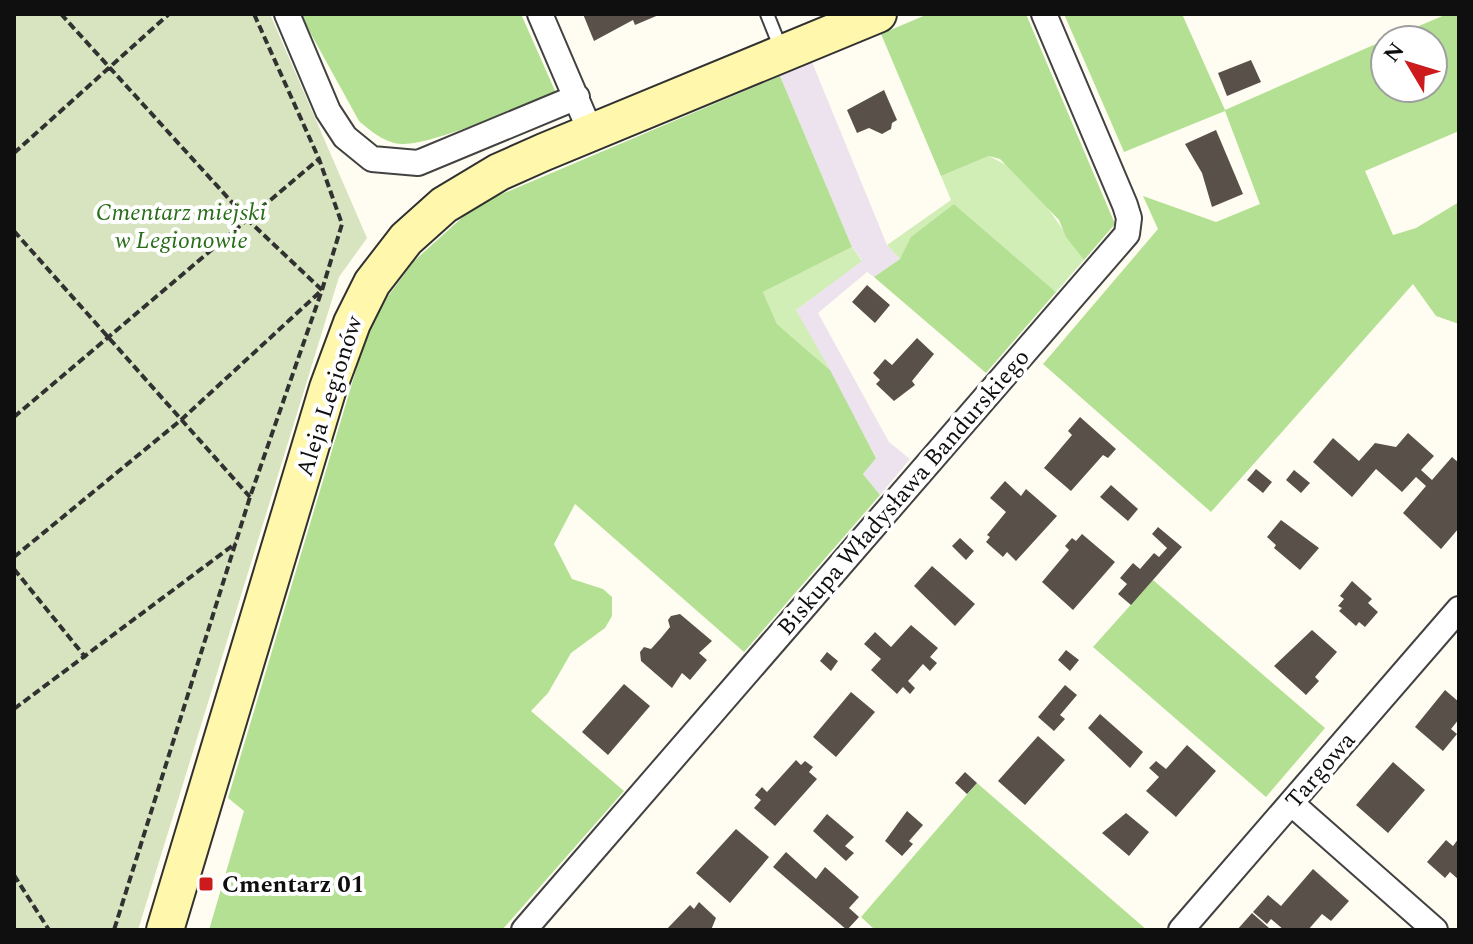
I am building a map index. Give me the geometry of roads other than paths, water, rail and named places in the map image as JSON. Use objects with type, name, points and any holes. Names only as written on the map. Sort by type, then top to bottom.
[{"type":"street","points":[[287,14],[328,111],[345,137],[372,159],[418,163],[577,97]]},
{"type":"street","points":[[540,14],[591,133]]},
{"type":"street","name":"Aleja Legionów","points":[[165,930],[328,388],[361,302],[406,239],[444,205],[499,172],[878,14]]},
{"type":"street","name":"Biskupa Władysława Bandurskiego","points":[[524,930],[1127,234],[1129,218],[1125,205],[1044,14]]},
{"type":"street","name":"Targowa","points":[[1181,930],[1459,609]]},
{"type":"street","points":[[1291,803],[1435,930]]},
{"type":"lane","points":[[767,14],[784,55]]},
{"type":"place","name":"Cmentarz 01","points":[[206,884]]},
{"type":"park label","name":"Cmentarz miejski w Legionowie","points":[[181,226]]}]
